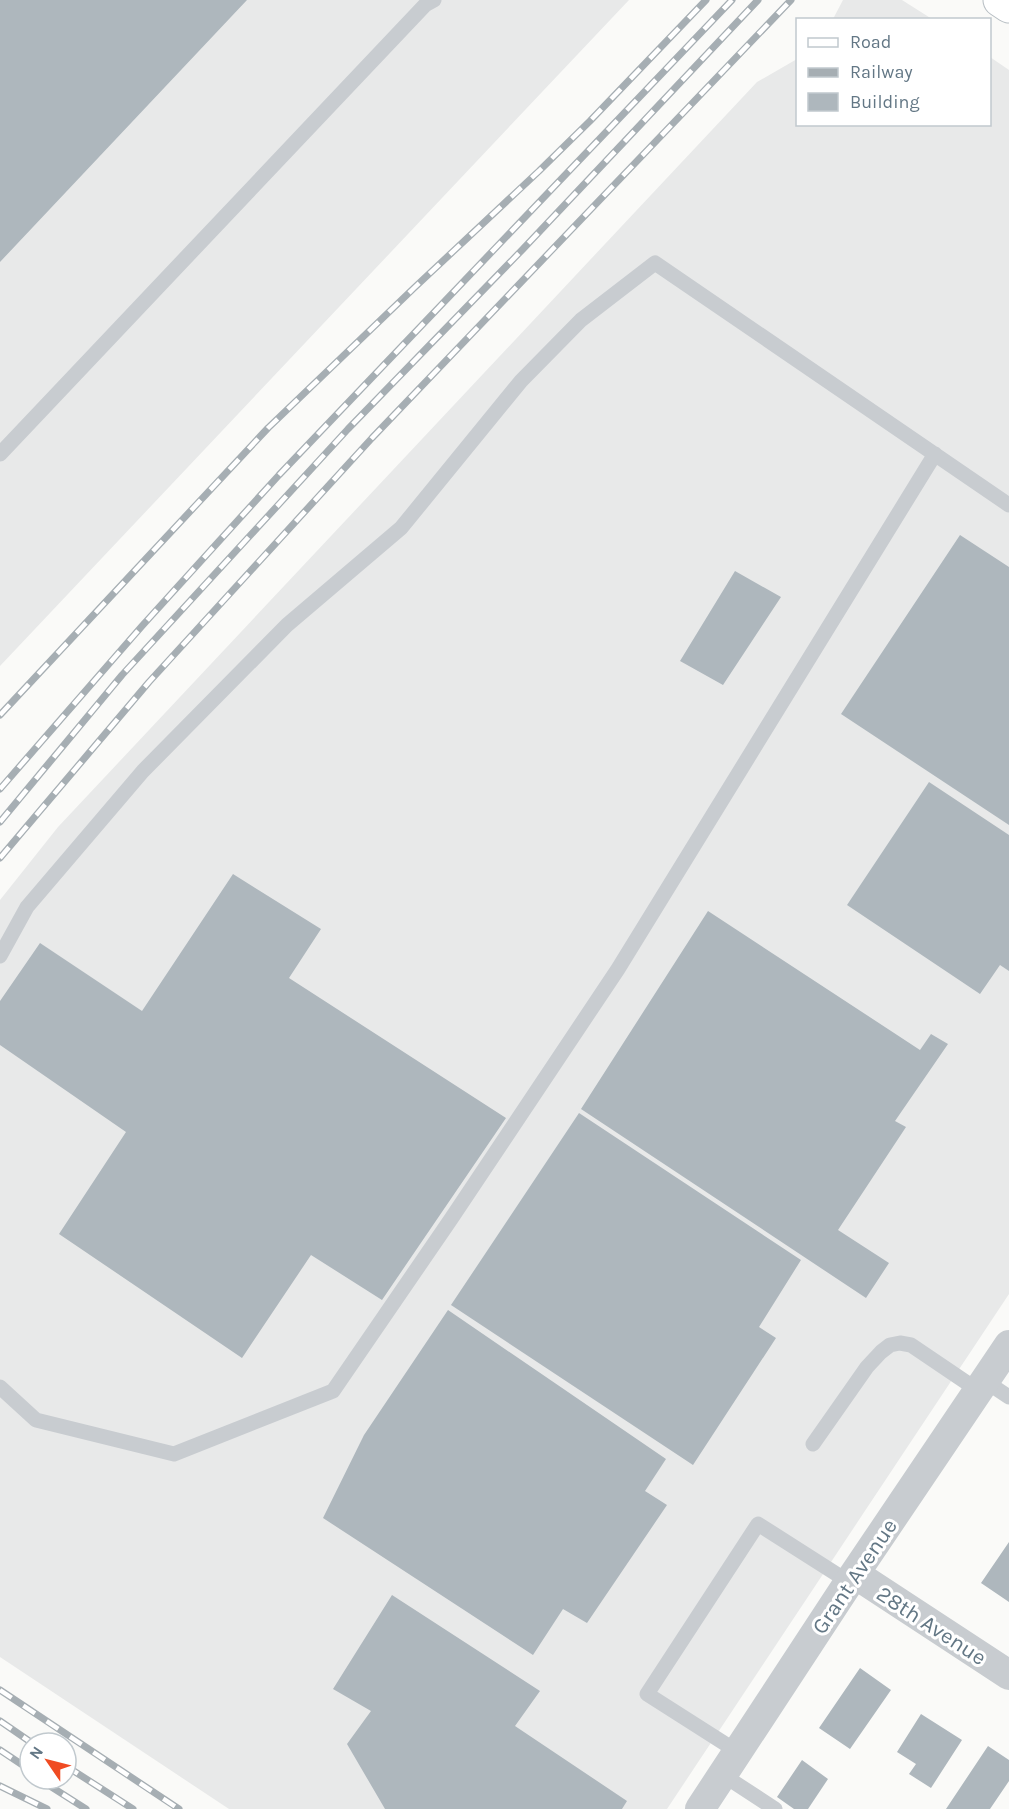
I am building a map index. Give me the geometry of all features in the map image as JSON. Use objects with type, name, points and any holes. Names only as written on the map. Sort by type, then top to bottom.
[{"type":"main road","points":[[1000,0],[1009,6]]},
{"type":"street","name":"Grant Avenue","points":[[700,1809],[852,1578],[991,1389],[1009,1345]]},
{"type":"street","name":"28th Avenue","points":[[852,1578],[1009,1675]]},
{"type":"lane","points":[[0,454],[425,5],[434,0]]},
{"type":"lane","points":[[0,956],[27,907],[143,771],[287,625],[401,528],[521,381],[581,320],[655,262],[1009,505]]},
{"type":"lane","points":[[0,1387],[36,1419],[174,1454],[333,1391],[618,969],[935,454]]},
{"type":"lane","points":[[813,1444],[867,1367],[890,1345],[900,1343],[911,1345],[991,1389]]},
{"type":"lane","points":[[775,1809],[730,1763],[647,1694],[758,1524],[852,1578]]},
{"type":"shaded area","points":[[0,0],[629,0],[0,666]]},
{"type":"shaded area","points":[[843,0],[902,0],[930,18],[834,18]]},
{"type":"shaded area","points":[[991,58],[1009,70],[1009,1294],[667,1809],[229,1809],[0,1657],[0,900],[58,827],[757,82],[796,60],[796,126],[991,126]]},
{"type":"building","points":[[0,0],[247,0],[0,262]]},
{"type":"building","points":[[960,535],[1009,567],[1009,825],[841,714]]},
{"type":"building","points":[[735,571],[781,597],[723,685],[680,661]]},
{"type":"building","points":[[929,782],[1009,835],[1009,971],[1000,965],[980,994],[847,905]]},
{"type":"building","points":[[233,874],[321,929],[289,978],[506,1118],[382,1300],[311,1255],[242,1358],[59,1234],[126,1132],[0,1045],[0,1001],[40,943],[142,1011]]},
{"type":"building","points":[[708,911],[920,1050],[931,1034],[948,1044],[895,1121],[906,1127],[838,1230],[889,1263],[866,1298],[581,1109]]},
{"type":"building","points":[[579,1113],[801,1260],[759,1327],[776,1338],[693,1465],[451,1305]]},
{"type":"building","points":[[448,1310],[666,1459],[645,1491],[667,1505],[587,1623],[563,1609],[533,1655],[323,1518],[364,1435]]},
{"type":"building","points":[[1009,1542],[1009,1602],[981,1583]]},
{"type":"building","points":[[392,1595],[540,1691],[515,1726],[627,1801],[622,1809],[385,1809],[347,1744],[371,1711],[333,1689]]},
{"type":"building","points":[[860,1668],[891,1690],[850,1749],[819,1728]]},
{"type":"building","points":[[921,1714],[962,1740],[931,1788],[909,1774],[916,1764],[897,1752]]},
{"type":"building","points":[[988,1746],[1009,1760],[1009,1781],[990,1809],[946,1809]]},
{"type":"building","points":[[802,1760],[828,1779],[808,1809],[794,1809],[777,1797]]},
{"type":"railway","points":[[0,715],[268,428],[539,171],[706,0]]},
{"type":"railway","points":[[0,789],[142,626],[279,475],[732,0]]},
{"type":"railway","points":[[0,822],[122,675],[348,429],[523,249],[758,0]]},
{"type":"railway","points":[[0,858],[149,682],[372,438],[791,0]]},
{"type":"railway","points":[[0,1690],[179,1809]]},
{"type":"railway","points":[[0,1721],[18,1733]]},
{"type":"railway","points":[[0,1750],[18,1762]]},
{"type":"railway","points":[[78,1774],[133,1809]]},
{"type":"railway","points":[[0,1786],[47,1809]]},
{"type":"railway","points":[[58,1791],[86,1809]]}]
